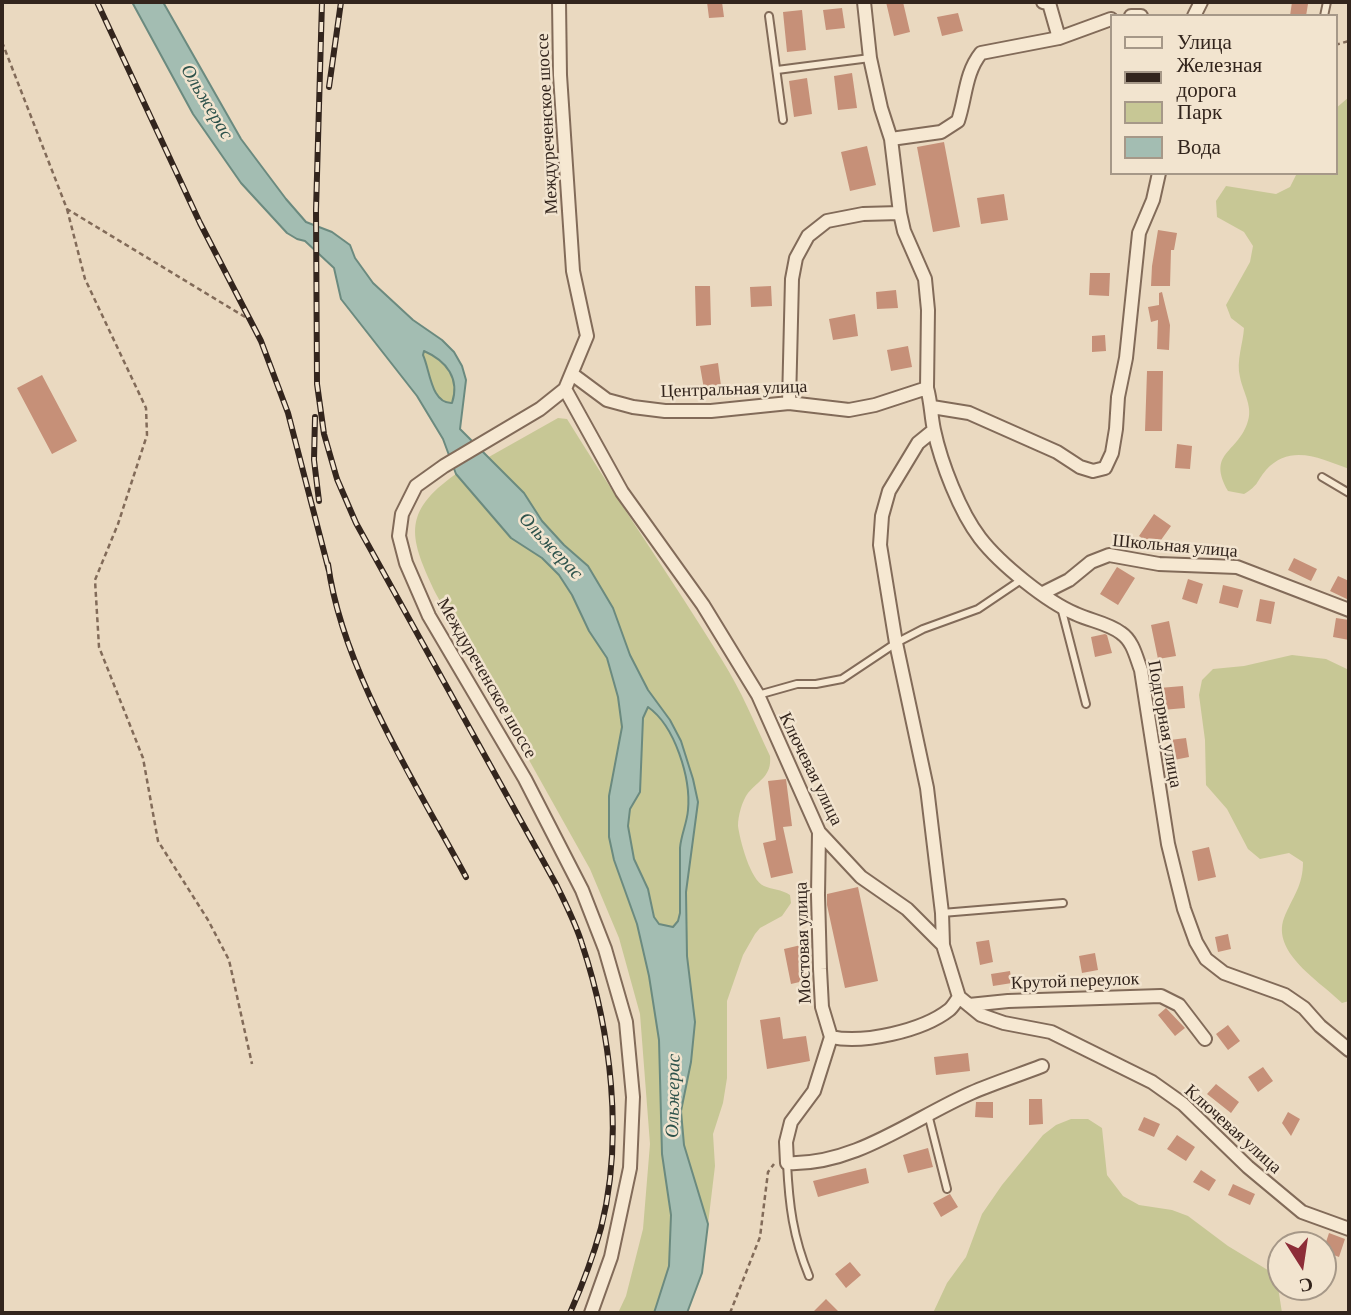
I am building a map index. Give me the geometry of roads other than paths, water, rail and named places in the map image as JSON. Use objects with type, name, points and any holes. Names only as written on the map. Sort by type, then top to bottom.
[{"type":"street","name":"Междуреченское шоссе","points":[[559,2],[560,75],[573,271],[587,336],[565,389],[540,409],[444,466],[416,486],[402,514],[399,536],[406,564],[436,628],[525,779],[582,890],[605,949],[626,1022],[633,1097],[630,1167],[611,1257],[590,1313]]},
{"type":"street","points":[[864,2],[870,58],[891,139],[900,213],[904,231],[925,279],[928,310],[927,388]]},
{"type":"street","points":[[1043,2],[1049,3],[1059,38]]},
{"type":"street","points":[[891,139],[941,132],[958,121],[967,77],[981,53],[1059,38],[1110,19]]},
{"type":"street","points":[[932,407],[969,413],[1058,452],[1080,467],[1093,471],[1105,468],[1112,453],[1116,429],[1139,233],[1153,200],[1159,175]]},
{"type":"street","points":[[789,402],[792,279],[796,258],[808,236],[827,221],[863,214],[900,213]]},
{"type":"street","name":"Центральная улица","points":[[572,374],[607,400],[665,411],[711,411],[789,402],[849,410],[875,405],[927,388]]},
{"type":"street","name":"Подгорная улица","points":[[927,388],[934,430],[957,497],[980,538],[1021,579],[1076,614],[1121,632],[1131,642],[1141,670],[1168,844],[1184,909],[1196,942],[1206,959],[1224,974],[1285,995],[1304,1008],[1320,1026],[1349,1050]]},
{"type":"street","name":"Ключевая улица","points":[[565,389],[622,492],[703,606],[758,695],[819,832],[861,877],[907,909],[943,945],[964,1001],[981,1015],[1004,1023],[1051,1032],[1152,1082],[1183,1104],[1293,1206],[1302,1212],[1349,1229]]},
{"type":"street","points":[[934,430],[918,443],[890,492],[882,516],[880,545],[896,643],[927,788],[942,913],[943,945]]},
{"type":"street","name":"Школьная улица","points":[[1043,593],[1069,580],[1091,562],[1109,555],[1158,564],[1237,567],[1349,610]]},
{"type":"street","name":"Мостовая улица","points":[[819,832],[822,1007],[831,1037]]},
{"type":"street","name":"Крутой переулок","points":[[964,1001],[1161,996],[1179,1005],[1205,1039]]},
{"type":"street","points":[[964,1001],[939,1016],[891,1034],[844,1040],[831,1037],[814,1091],[791,1122],[786,1142],[787,1163],[811,1164],[846,1155],[973,1092],[1042,1066]]},
{"type":"lane","points":[[769,16],[783,120]]},
{"type":"lane","points":[[778,70],[870,58]]},
{"type":"lane","points":[[1322,477],[1349,493]]},
{"type":"lane","points":[[758,695],[797,684],[842,679],[923,628],[978,609],[1021,579]]},
{"type":"lane","points":[[1061,605],[1086,704]]},
{"type":"lane","points":[[942,913],[1063,903]]},
{"type":"lane","points":[[928,1114],[947,1189]]},
{"type":"lane","points":[[787,1163],[788,1199],[794,1235],[809,1276]]},
{"type":"water","name":"Ольжерас","points":[[132,2],[163,2],[241,139],[286,199],[306,222],[332,232],[350,245],[355,258],[373,283],[413,320],[454,352],[466,380],[460,429],[524,493],[542,521],[564,545],[588,566],[613,608],[630,655],[648,690],[670,720],[681,741],[698,802],[686,892],[687,956],[695,1022],[691,1062],[681,1111],[684,1145],[708,1224],[702,1273],[687,1313],[654,1313],[669,1266],[671,1215],[662,1154],[659,1040],[649,976],[637,924],[614,860],[609,837],[609,796],[622,727],[618,697],[607,658],[559,575],[542,558],[511,538],[456,474],[443,439],[417,396],[341,299],[334,268],[305,241],[287,233],[241,183],[193,114]],"holes":[[[424,351],[439,360],[450,372],[454,386],[452,403],[445,402],[435,392]],[[648,707],[658,716],[673,740],[687,783],[688,810],[680,848],[680,913],[673,927],[659,924],[654,917],[648,889],[634,859],[628,826],[630,809],[640,792],[643,718]]]},
{"type":"railway","points":[[97,2],[200,223],[261,341],[288,413],[329,571]]},
{"type":"railway","points":[[322,2],[316,210],[317,384],[324,434],[337,479],[356,523],[567,907],[592,977],[607,1048],[613,1122],[608,1194],[601,1228],[570,1313]]},
{"type":"railway","points":[[329,87],[341,2]]},
{"type":"railway","points":[[315,417],[314,460],[319,501]]},
{"type":"railway","points":[[328,564],[348,644],[365,685],[404,765],[466,877]]}]
